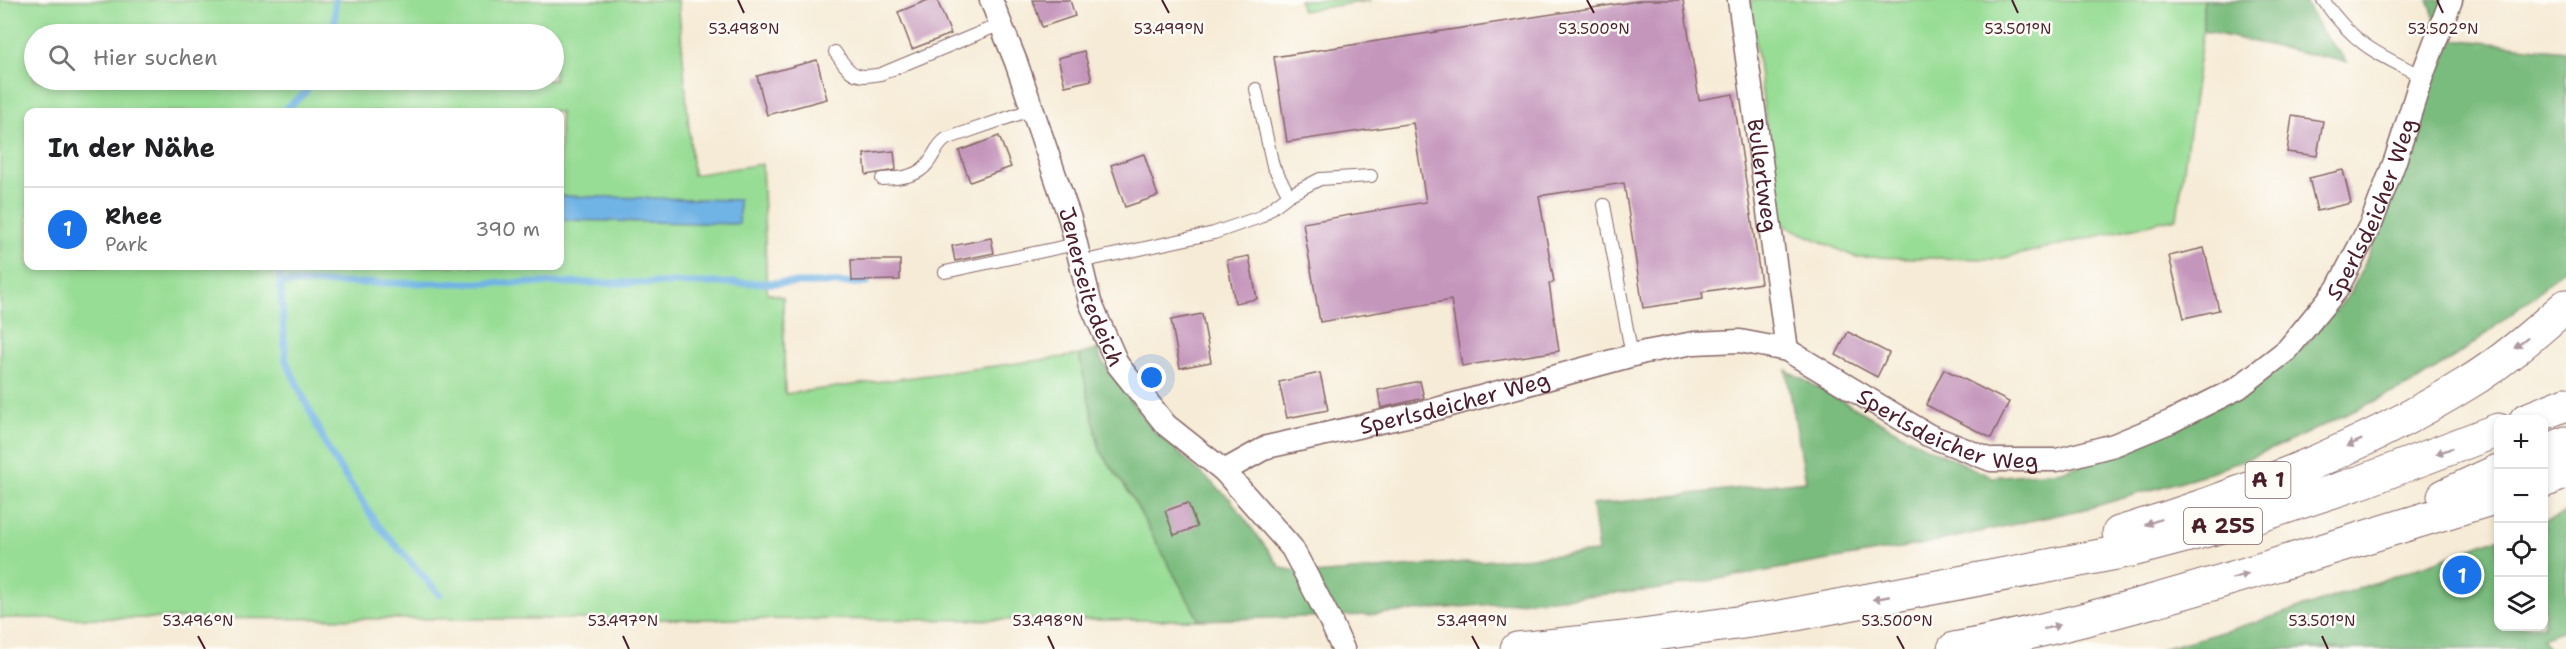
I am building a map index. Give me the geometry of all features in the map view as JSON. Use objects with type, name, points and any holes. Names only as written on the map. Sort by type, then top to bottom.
[{"type":"highway","name":"A 1","points":[[1517,649],[1635,637],[1780,617],[1938,587],[2129,530],[2235,493],[2324,457],[2373,434],[2467,384],[2566,306]]},
{"type":"highway","points":[[2538,415],[2566,404]]},
{"type":"highway","name":"A 255","points":[[1938,587],[2132,550],[2248,519],[2364,481],[2494,432]]},
{"type":"highway","points":[[2548,450],[2566,443]]},
{"type":"highway","points":[[2548,479],[2566,472]]},
{"type":"highway","points":[[2350,541],[2494,473]]},
{"type":"highway","points":[[1954,649],[2050,628],[2196,589],[2494,498]]},
{"type":"street","name":"Jenerseitedeich","points":[[991,0],[1033,109],[1070,219],[1090,302],[1118,365],[1166,425],[1224,471],[1292,548],[1343,649]]},
{"type":"street","name":"Bullertweg","points":[[1739,0],[1787,350]]},
{"type":"street","name":"Sperlsdeicher Weg","points":[[1224,471],[1267,447],[1429,411],[1632,356],[1694,344],[1740,341],[1787,350],[1928,435],[1991,460],[2057,460],[2114,445],[2172,421],[2238,388],[2287,350],[2337,290],[2371,224],[2451,0]]},
{"type":"lane","points":[[2323,0],[2340,24],[2369,50],[2422,76]]},
{"type":"lane","points":[[835,51],[853,74],[859,78],[870,77],[890,71],[1001,24]]},
{"type":"lane","points":[[1256,89],[1273,166],[1289,195]]},
{"type":"lane","points":[[882,179],[911,176],[928,164],[939,144],[946,139],[1033,109]]},
{"type":"lane","points":[[945,272],[1214,233],[1260,218],[1289,195],[1320,179],[1371,176]]},
{"type":"lane","points":[[1604,205],[1632,356]]},
{"type":"green space","points":[[0,0],[678,0],[693,175],[762,164],[767,293],[783,297],[785,394],[1079,355],[1100,450],[1131,496],[1199,620],[0,618]]},
{"type":"green space","points":[[1299,0],[1372,0],[1302,11]]},
{"type":"green space","points":[[1750,0],[2203,0],[2203,31],[2177,218],[1999,259],[1855,257],[1779,223]]},
{"type":"green space","points":[[2203,0],[2304,0],[2320,29],[2347,62],[2203,31]]},
{"type":"green space","points":[[2428,0],[2464,0],[2443,38],[2566,51],[2566,267],[2537,294],[2465,350],[2417,381],[2284,444],[2213,472],[2089,508],[1924,544],[1654,590],[1367,615],[1199,620],[1131,496],[1100,450],[1079,355],[1098,349],[1101,360],[1152,429],[1230,499],[1281,568],[1313,574],[1598,552],[1592,505],[1806,481],[1786,370],[1922,445],[1991,477],[2062,471],[2115,454],[2291,361],[2350,294],[2383,224],[2442,38]]},
{"type":"green space","points":[[2566,512],[2566,629],[2542,638],[2550,649],[2161,649],[2331,598],[2494,539],[2494,631],[2548,631],[2548,519]]},
{"type":"water","points":[[564,196],[739,200],[739,224],[564,220]]},
{"type":"building","points":[[928,0],[937,0],[951,34],[912,49],[898,12]]},
{"type":"building","points":[[1033,0],[1070,0],[1075,16],[1042,27]]},
{"type":"building","points":[[1644,0],[1683,0],[1699,100],[1733,94],[1761,283],[1702,292],[1703,299],[1643,308],[1624,183],[1539,196],[1554,282],[1549,283],[1559,351],[1462,366],[1451,300],[1320,322],[1303,223],[1426,202],[1413,123],[1287,142],[1274,57]]},
{"type":"building","points":[[1084,51],[1092,80],[1065,86],[1058,58]]},
{"type":"building","points":[[817,60],[827,99],[767,115],[757,76]]},
{"type":"building","points":[[2292,116],[2323,121],[2317,156],[2287,152]]},
{"type":"building","points":[[999,136],[1011,167],[970,182],[959,151]]},
{"type":"building","points":[[894,151],[896,170],[866,175],[864,154]]},
{"type":"building","points":[[1144,154],[1158,196],[1125,207],[1111,165]]},
{"type":"building","points":[[2343,170],[2351,203],[2317,211],[2309,178]]},
{"type":"building","points":[[991,238],[994,253],[955,261],[952,246]]},
{"type":"building","points":[[2204,248],[2219,310],[2184,318],[2169,256]]},
{"type":"building","points":[[1249,256],[1257,299],[1235,303],[1227,260]]},
{"type":"building","points":[[851,260],[900,260],[900,280],[852,281]]},
{"type":"building","points":[[1202,314],[1211,362],[1180,368],[1171,320]]},
{"type":"building","points":[[1848,332],[1889,353],[1877,377],[1836,355]]},
{"type":"building","points":[[1944,369],[2009,402],[1991,438],[1926,405]]},
{"type":"building","points":[[1320,373],[1328,410],[1287,418],[1279,382]]},
{"type":"building","points":[[1420,381],[1424,398],[1381,408],[1378,390]]},
{"type":"building","points":[[1188,503],[1197,527],[1174,535],[1165,511]]},
{"type":"waterway","points":[[335,0],[335,24]]},
{"type":"waterway","points":[[287,108],[307,90]]},
{"type":"waterway","points":[[279,270],[286,361],[330,453],[376,523],[440,595]]},
{"type":"waterway","points":[[281,283],[867,283]]},
{"type":"place","name":"Rhee","points":[[2462,575]]}]
